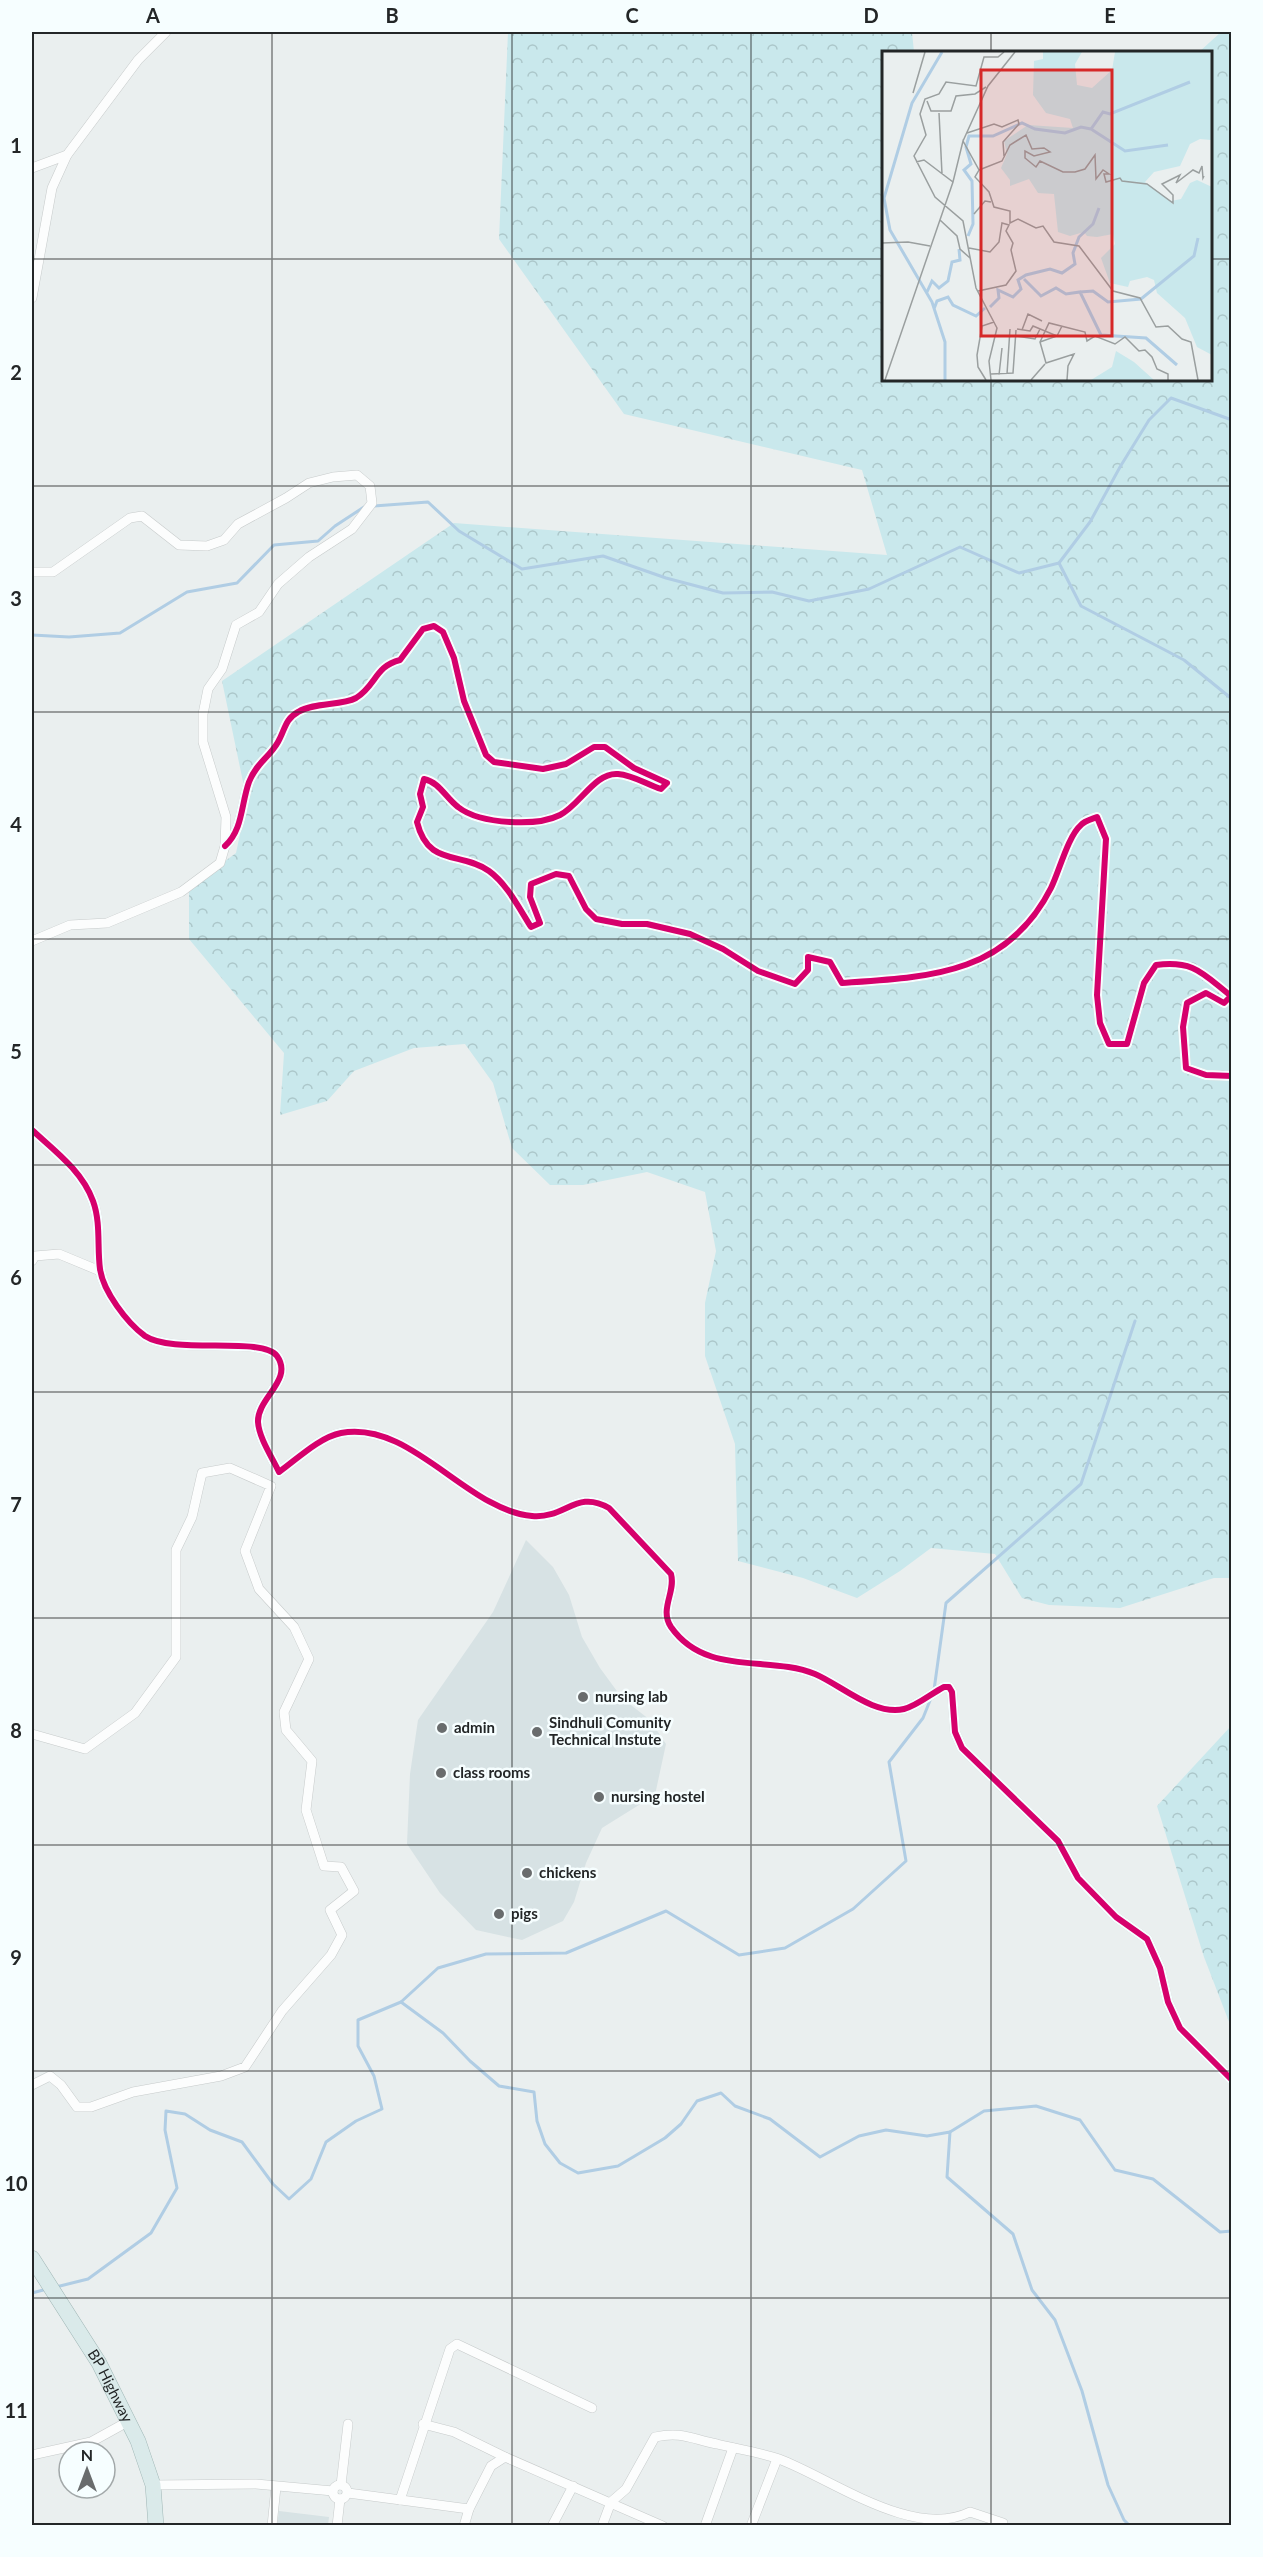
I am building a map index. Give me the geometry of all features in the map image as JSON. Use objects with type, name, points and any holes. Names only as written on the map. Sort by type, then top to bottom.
[{"type":"highway","name":"BP Highway","points":[[32,2258],[99,2362],[129,2421],[148,2466],[153,2485],[156,2526]]},
{"type":"street","points":[[32,298],[52,188],[67,155],[138,60],[166,32]]},
{"type":"street","points":[[32,168],[67,155]]},
{"type":"street","points":[[32,572],[53,572],[130,518],[142,516],[179,544],[207,546],[224,540],[238,524],[309,483],[333,477],[357,475],[370,486],[372,503],[352,529],[309,557],[278,584],[258,612],[236,625],[222,669],[208,689],[202,714],[203,742],[226,817],[225,846],[220,863],[182,892],[107,923],[70,925],[32,941]]},
{"type":"street","points":[[225,846],[234,838],[260,760],[272,751],[280,740],[285,723],[299,711],[333,701],[352,700],[365,693],[388,663],[400,660],[423,629],[435,626],[443,632],[454,658],[464,701],[486,755],[494,762],[543,769],[566,764],[594,747],[605,747],[634,768],[667,783],[661,789],[617,774],[603,777],[580,800],[560,815],[532,822],[510,822],[483,819],[459,808],[433,781],[424,778],[420,794],[423,807],[417,822],[425,844],[440,853],[488,871],[508,892],[531,927],[540,923],[530,897],[531,884],[556,874],[569,876],[586,909],[596,919],[622,924],[647,924],[690,934],[723,949],[758,971],[795,984],[808,970],[808,957],[830,962],[842,983],[903,979],[971,964],[1004,948],[1030,922],[1052,887],[1060,864],[1080,825],[1097,817],[1106,839],[1097,995],[1100,1023],[1109,1044],[1127,1044],[1144,983],[1156,965],[1178,962],[1196,969],[1231,996],[1224,1003],[1206,993],[1187,1003],[1183,1027],[1186,1068],[1206,1075],[1232,1076]]},
{"type":"street","points":[[32,1130],[74,1168],[94,1202],[100,1238],[100,1271],[106,1287],[124,1315],[145,1336],[170,1345],[247,1347],[267,1350],[276,1355],[282,1367],[280,1379],[261,1407],[258,1422],[279,1472]]},
{"type":"street","points":[[32,1261],[35,1257],[59,1254],[100,1271]]},
{"type":"street","points":[[32,2085],[50,2076],[61,2085],[77,2107],[91,2107],[133,2092],[221,2076],[244,2067],[282,2011],[331,1955],[342,1935],[330,1910],[354,1891],[341,1867],[324,1866],[306,1810],[312,1761],[286,1730],[284,1712],[309,1659],[294,1627],[259,1589],[245,1551],[271,1486],[279,1472],[339,1433],[359,1432],[390,1439],[495,1505],[532,1516],[562,1512],[586,1499],[597,1501],[609,1508],[671,1574],[673,1581],[666,1612],[670,1626],[687,1644],[708,1657],[813,1673],[877,1706],[890,1709],[904,1709],[944,1687],[949,1687],[952,1692],[955,1732],[962,1748],[1058,1841],[1078,1878],[1116,1917],[1147,1939],[1160,1968],[1168,2002],[1180,2028],[1232,2080]]},
{"type":"street","points":[[32,1734],[85,1749],[135,1713],[176,1657],[176,1550],[192,1517],[202,1473],[230,1468],[271,1486]]},
{"type":"street","points":[[400,2500],[423,2424],[450,2349],[457,2344],[592,2408]]},
{"type":"street","points":[[32,2455],[91,2442],[129,2421]]},
{"type":"street","points":[[348,2424],[334,2496],[340,2499],[346,2497],[348,2493]]},
{"type":"street","points":[[423,2424],[453,2432],[663,2526]]},
{"type":"street","points":[[602,2526],[611,2502],[626,2489],[655,2437],[685,2434],[698,2440],[777,2459],[875,2504],[917,2518],[957,2518],[970,2512],[1004,2523],[1003,2526]]},
{"type":"street","points":[[705,2526],[733,2448]]},
{"type":"street","points":[[464,2526],[469,2508],[491,2466],[505,2457]]},
{"type":"street","points":[[751,2526],[777,2459]]},
{"type":"street","points":[[153,2485],[244,2484],[347,2488],[348,2493]]},
{"type":"street","points":[[552,2526],[573,2486]]},
{"type":"street","points":[[272,2526],[276,2487]]},
{"type":"street","points":[[348,2493],[469,2508]]},
{"type":"street","points":[[337,2526],[340,2499]]},
{"type":"shaded area","name":"Sindhuli Comunity Technical Instute","points":[[526,1540],[553,1567],[569,1595],[582,1637],[600,1668],[622,1698],[650,1720],[666,1744],[655,1795],[602,1828],[586,1863],[574,1902],[563,1921],[522,1940],[476,1930],[440,1893],[407,1844],[410,1774],[418,1720],[493,1612]]},
{"type":"shaded area","points":[[279,2511],[329,2517],[328,2525],[277,2525]]},
{"type":"green space","points":[[508,32],[912,32],[914,51],[882,51],[882,381],[1212,381],[1212,51],[1200,51],[1221,32],[1231,32],[1231,1578],[1214,1578],[1120,1608],[1049,1605],[1022,1598],[995,1554],[931,1548],[857,1598],[803,1578],[738,1561],[735,1444],[705,1356],[705,1303],[716,1251],[705,1192],[647,1172],[583,1185],[550,1185],[512,1148],[493,1083],[465,1044],[414,1048],[354,1071],[327,1101],[280,1115],[284,1053],[189,939],[189,888],[236,853],[247,801],[222,681],[454,523],[887,555],[862,470],[624,414],[499,239]]},
{"type":"green space","points":[[1231,1726],[1231,2027],[1204,1957],[1157,1806]]},
{"type":"waterway","points":[[374,506],[428,502],[459,531],[522,569],[603,556],[666,578],[723,593],[772,592],[809,601],[869,589],[960,547],[1019,573],[1059,563],[1090,522],[1149,420],[1171,398],[1232,420]]},
{"type":"waterway","points":[[32,635],[69,637],[120,633],[187,592],[237,583],[274,545],[318,541],[335,526],[364,507]]},
{"type":"waterway","points":[[1059,563],[1081,606],[1184,660],[1232,699]]},
{"type":"waterway","points":[[934,1690],[946,1603],[1081,1484],[1135,1321]]},
{"type":"waterway","points":[[56,2287],[88,2279],[151,2233],[177,2188],[165,2130],[166,2111],[185,2114],[210,2130],[242,2142],[273,2184],[289,2199],[311,2179],[326,2142],[356,2121],[382,2109],[374,2076],[358,2046],[358,2020],[401,2002],[438,1968],[486,1954],[566,1953],[666,1911],[739,1955],[785,1948],[853,1909],[906,1861],[889,1762],[923,1718],[931,1698]]},
{"type":"waterway","points":[[401,2002],[443,2033],[499,2086],[534,2092],[537,2121],[545,2144],[560,2163],[578,2173],[618,2166],[665,2138],[681,2124],[697,2101],[721,2093],[735,2106],[770,2119],[820,2157],[859,2136],[886,2130],[927,2136],[950,2132],[947,2177],[1013,2234],[1032,2290],[1055,2320],[1082,2391],[1108,2485],[1124,2520],[1130,2526]]},
{"type":"waterway","points":[[950,2132],[984,2111],[1036,2106],[1080,2120],[1115,2170],[1153,2179],[1220,2232],[1232,2231]]},
{"type":"waterway","points":[[32,2293],[47,2289]]},
{"type":"cycle path","points":[[225,846],[231,840],[238,825],[252,775],[274,747],[290,718],[304,709],[356,698],[368,688],[380,671],[400,660],[423,629],[434,626],[443,632],[454,658],[464,701],[486,755],[494,762],[543,769],[566,764],[594,747],[605,747],[634,768],[667,783],[661,789],[629,776],[610,775],[595,783],[560,815],[542,821],[503,822],[470,814],[458,807],[434,783],[424,779],[420,794],[423,807],[417,822],[429,846],[446,856],[467,861],[489,871],[507,889],[531,927],[540,923],[530,897],[531,884],[556,874],[569,876],[586,909],[596,919],[622,924],[647,924],[690,934],[723,949],[758,971],[795,984],[808,970],[808,957],[830,962],[842,983],[935,973],[963,966],[988,955],[1012,939],[1033,917],[1051,888],[1076,830],[1084,822],[1097,817],[1106,839],[1097,995],[1100,1023],[1109,1044],[1127,1044],[1144,983],[1156,965],[1189,967],[1205,975],[1231,996],[1224,1003],[1206,993],[1187,1003],[1183,1027],[1186,1068],[1206,1075],[1232,1076]]},
{"type":"cycle path","points":[[32,1130],[67,1162],[88,1190],[97,1218],[102,1278],[117,1306],[138,1330],[145,1336],[158,1341],[176,1344],[254,1347],[268,1350],[277,1356],[281,1365],[281,1373],[259,1413],[258,1422],[263,1441],[279,1472],[333,1435],[367,1433],[391,1440],[415,1452],[484,1499],[508,1510],[532,1516],[544,1516],[579,1503],[598,1503],[609,1508],[671,1574],[672,1581],[667,1607],[668,1620],[685,1643],[702,1653],[720,1659],[778,1666],[815,1674],[870,1704],[893,1710],[909,1707],[944,1687],[949,1687],[952,1692],[955,1732],[962,1748],[1058,1841],[1078,1878],[1116,1917],[1147,1939],[1160,1968],[1168,2002],[1180,2028],[1232,2080]]},
{"type":"place","name":"nursing lab","points":[[583,1697]]},
{"type":"place","name":"admin","points":[[442,1728]]},
{"type":"place","name":"Sindhuli Comunity Technical Instute","points":[[537,1732]]},
{"type":"place","name":"class rooms","points":[[441,1773]]},
{"type":"place","name":"nursing hostel","points":[[599,1797]]},
{"type":"place","name":"chickens","points":[[527,1873]]},
{"type":"place","name":"pigs","points":[[499,1914]]}]
